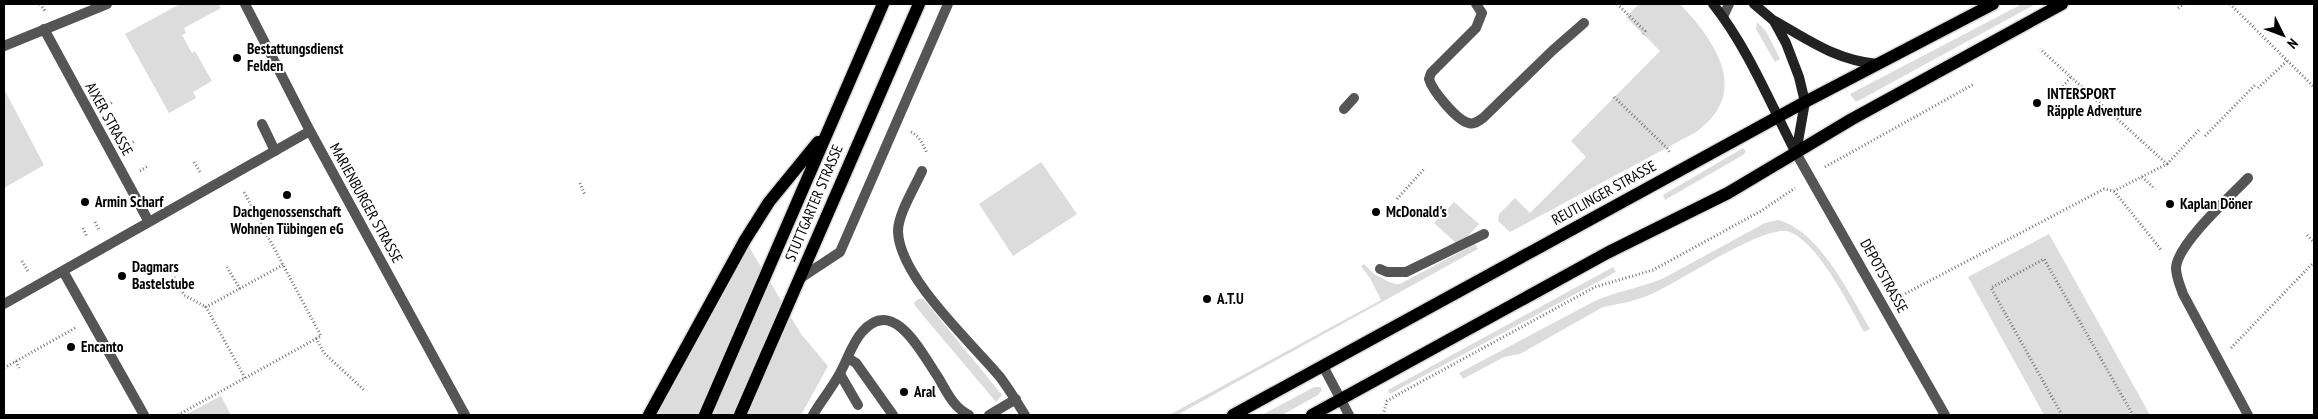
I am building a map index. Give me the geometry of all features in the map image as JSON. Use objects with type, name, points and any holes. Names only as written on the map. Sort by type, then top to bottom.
[{"type":"main road","name":"STUTTGARTER STRASSE","points":[[705,415],[883,4]]},
{"type":"main road","name":"STUTTGARTER STRASSE","points":[[740,415],[919,4]]},
{"type":"main road","points":[[1713,4],[1723,16],[1796,153]]},
{"type":"main road","points":[[1754,4],[1774,21],[1840,57],[1857,62],[1877,64]]},
{"type":"main road","name":"REUTLINGER STRASSE","points":[[1233,415],[1777,117],[1994,4]]},
{"type":"main road","points":[[1312,415],[1607,253],[1728,193],[1852,118],[2062,4]]},
{"type":"main road","points":[[1774,21],[1786,43],[1805,102],[1796,153]]},
{"type":"main road","points":[[649,415],[744,240],[769,202],[829,128]]},
{"type":"street","points":[[4,46],[107,4]]},
{"type":"street","name":"MARIENBURGER STRASSE","points":[[245,4],[310,131],[464,415]]},
{"type":"street","points":[[799,280],[840,252],[948,4]]},
{"type":"street","points":[[1476,4],[1482,13],[1476,28],[1431,73],[1429,79],[1435,93],[1469,124],[1476,123],[1483,118],[1553,50],[1584,23]]},
{"type":"street","points":[[1723,16],[1729,4]]},
{"type":"street","name":"AIXER STRASSE","points":[[44,29],[150,222]]},
{"type":"street","points":[[1344,109],[1354,98]]},
{"type":"street","points":[[262,124],[275,151]]},
{"type":"street","points":[[4,304],[310,131]]},
{"type":"street","name":"DEPOTSTRASSE","points":[[1796,153],[1945,415]]},
{"type":"street","points":[[922,171],[899,221],[900,245],[905,257],[937,304],[999,376],[1025,415]]},
{"type":"street","points":[[2248,178],[2193,236],[2179,256],[2176,267],[2177,280],[2183,294],[2248,415]]},
{"type":"street","points":[[1380,269],[1387,272],[1406,272],[1484,234]]},
{"type":"street","points":[[63,271],[141,414]]},
{"type":"street","points":[[813,415],[840,374],[861,333],[878,320],[888,320],[898,324],[914,342],[957,408],[969,415]]},
{"type":"street","points":[[848,358],[856,363],[892,415]]},
{"type":"street","points":[[1323,366],[1349,415]]},
{"type":"street","points":[[840,374],[858,405]]},
{"type":"street","points":[[989,415],[1016,399]]},
{"type":"path","points":[[1617,4],[1645,31],[1643,34]]},
{"type":"path","points":[[2178,8],[2184,4]]},
{"type":"path","points":[[2230,4],[2314,87]]},
{"type":"path","points":[[2258,32],[2262,28]]},
{"type":"path","points":[[2040,49],[2166,164]]},
{"type":"path","points":[[2258,88],[2287,61]]},
{"type":"path","points":[[2054,97],[2071,77]]},
{"type":"path","points":[[1383,415],[1387,401],[1397,395],[1595,287],[1654,270],[1761,211],[1840,158],[1974,84]]},
{"type":"path","points":[[2205,136],[2255,85]]},
{"type":"path","points":[[1614,97],[1667,148]]},
{"type":"path","points":[[897,124],[916,134],[924,146],[928,158],[922,171]]},
{"type":"path","points":[[1883,305],[2104,189],[2114,191],[2166,164],[2199,130]]},
{"type":"path","points":[[126,146],[135,141]]},
{"type":"path","points":[[140,171],[148,166]]},
{"type":"path","points":[[1397,199],[1424,169]]},
{"type":"path","points":[[178,415],[321,336],[234,174]]},
{"type":"path","points":[[2142,177],[2155,189]]},
{"type":"path","points":[[580,183],[585,195]]},
{"type":"path","points":[[2114,191],[2144,231],[2176,267]]},
{"type":"path","points":[[2307,235],[2314,242]]},
{"type":"path","points":[[2062,415],[1991,288],[2044,260],[2133,415]]},
{"type":"path","points":[[2219,361],[2314,262]]},
{"type":"path","points":[[206,307],[283,265]]},
{"type":"path","points":[[227,267],[240,289]]},
{"type":"path","points":[[168,280],[170,284],[175,279],[184,295],[206,307],[245,378]]},
{"type":"path","points":[[4,368],[90,319]]},
{"type":"path","points":[[316,338],[324,353],[364,390]]},
{"type":"path","points":[[16,361],[20,368]]},
{"type":"shaded area","points":[[180,4],[219,4],[221,8],[184,28],[186,33],[182,35],[192,53],[195,51],[212,81],[193,92],[196,98],[169,113],[125,34]]},
{"type":"shaded area","points":[[1639,4],[1680,4],[1705,35],[1715,51],[1722,68],[1725,84],[1722,101],[1713,117],[1696,132],[1510,232],[1498,221],[1499,214],[1515,198],[1530,213],[1586,157],[1571,141],[1660,51],[1626,17]]},
{"type":"shaded area","points":[[2022,4],[2036,4],[1856,102],[1850,94]]},
{"type":"shaded area","points":[[1757,22],[1766,31],[1780,59],[1775,62],[1756,29]]},
{"type":"shaded area","points":[[4,89],[44,165],[4,188]]},
{"type":"shaded area","points":[[1743,148],[1746,151],[1743,155],[1665,200],[1663,195]]},
{"type":"shaded area","points":[[1041,162],[1077,214],[1013,256],[979,204]]},
{"type":"shaded area","points":[[1454,202],[1479,224],[1459,246],[1434,223]]},
{"type":"shaded area","points":[[1778,220],[1793,226],[1807,236],[1820,250],[1843,282],[1870,329],[1864,332],[1832,276],[1812,249],[1790,232],[1778,231],[1741,245],[1647,296],[1603,307],[1520,354],[1504,357],[1463,379],[1459,373],[1593,302],[1664,278],[1765,223]]},
{"type":"shaded area","points":[[2049,234],[2150,415],[2044,415],[1968,277]]},
{"type":"shaded area","points":[[745,240],[801,334],[828,366],[801,415],[649,415]]},
{"type":"shaded area","points":[[1475,244],[1478,249],[1177,415],[1169,415],[1381,300],[1370,278],[1361,266],[1364,264],[1375,275],[1391,283],[1400,284]]},
{"type":"shaded area","points":[[1613,267],[1616,272],[1390,394],[1388,390]]},
{"type":"shaded area","points":[[918,299],[923,299],[926,302],[1002,395],[996,402],[916,307],[914,303]]},
{"type":"shaded area","points":[[1314,387],[1321,387],[1322,390],[1318,395],[1282,415],[1262,415]]},
{"type":"shaded area","points":[[221,396],[231,415],[185,415]]},
{"type":"place","name":"Bestattungsdienst Felden","points":[[237,58]]},
{"type":"place","name":"INTERSPORT Räpple Adventure","points":[[2037,103]]},
{"type":"place","name":"Dachgenossenschaft Wohnen Tübingen eG","points":[[287,195]]},
{"type":"place","name":"Armin Scharf","points":[[85,202]]},
{"type":"place","name":"Kaplan Döner","points":[[2170,204]]},
{"type":"place","name":"McDonald's","points":[[1376,212]]},
{"type":"place","name":"Dagmars Bastelstube","points":[[122,276]]},
{"type":"place","name":"A.T.U","points":[[1207,299]]},
{"type":"place","name":"Encanto","points":[[71,347]]},
{"type":"place","name":"Aral","points":[[904,392]]}]
